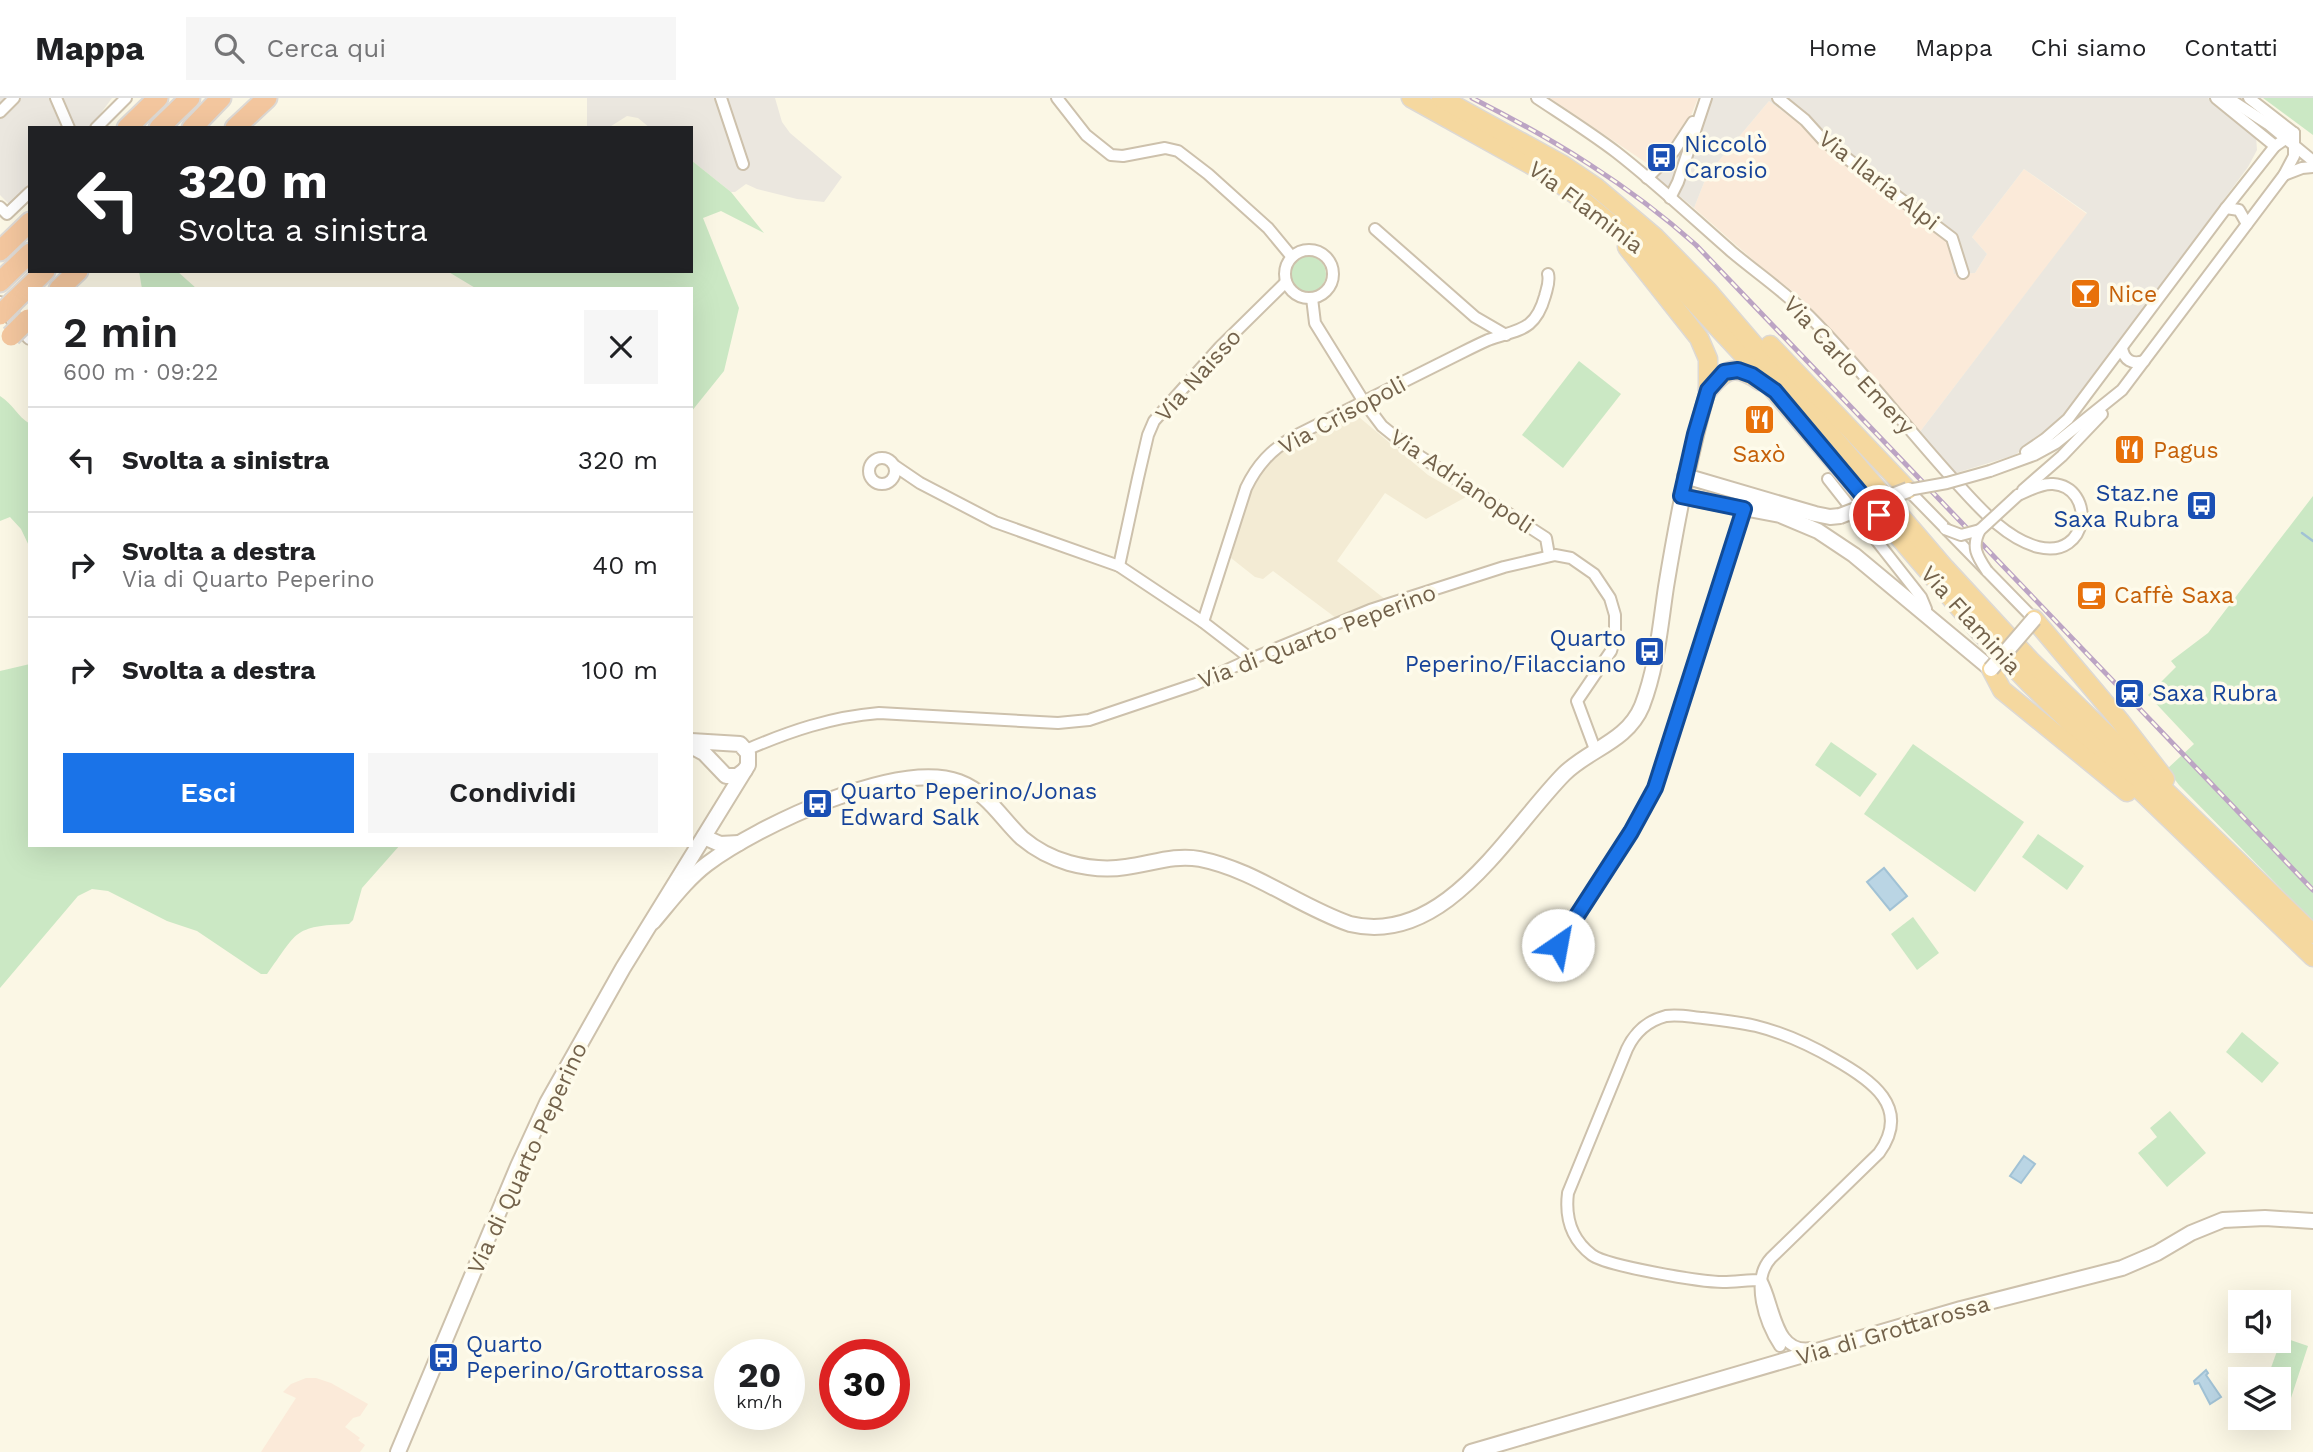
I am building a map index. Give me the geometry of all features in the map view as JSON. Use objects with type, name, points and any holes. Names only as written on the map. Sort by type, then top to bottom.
[{"type":"highway","points":[[127,126],[149,98]]},
{"type":"highway","points":[[127,126],[158,98]]},
{"type":"highway","points":[[161,126],[190,98]]},
{"type":"highway","points":[[194,126],[221,98]]},
{"type":"highway","points":[[223,126],[248,98]]},
{"type":"highway","points":[[237,126],[267,98]]},
{"type":"highway","name":"Via Flaminia","points":[[1411,98],[1511,152],[1576,195],[1656,261],[1712,318],[1979,631],[2030,684],[2313,957]]},
{"type":"highway","name":"Via Flaminia","points":[[1441,98],[1580,176],[1648,231],[1709,291],[1976,603],[2030,660],[2313,934]]},
{"type":"highway","points":[[1576,195],[1613,230],[1695,332],[1707,359],[1708,390]]},
{"type":"highway","points":[[0,251],[28,224]]},
{"type":"highway","points":[[0,282],[28,255]]},
{"type":"highway","points":[[5,307],[43,273]]},
{"type":"highway","points":[[61,287],[76,273]]},
{"type":"highway","points":[[1709,291],[1766,342],[1908,490]]},
{"type":"highway","points":[[1708,390],[1721,375],[1733,370],[1752,375],[1775,391]]},
{"type":"highway","points":[[2034,619],[2120,721],[2201,826]]},
{"type":"highway","points":[[1990,668],[1998,684],[2012,698],[2092,765],[2179,829]]},
{"type":"street","points":[[0,112],[14,98]]},
{"type":"street","points":[[56,98],[68,126]]},
{"type":"street","points":[[98,126],[127,98]]},
{"type":"street","points":[[721,98],[743,164]]},
{"type":"street","points":[[1057,98],[1086,135],[1111,155],[1123,156],[1165,148],[1178,151],[1268,228],[1292,257]]},
{"type":"street","name":"Via Carlo Emery","points":[[1537,98],[1591,133],[1790,298],[1848,358],[1965,492],[2002,528],[2022,541],[2042,548],[2059,548],[2074,539],[2082,524],[2081,514],[2078,502],[2068,490],[2049,484],[2018,495]]},
{"type":"street","points":[[1647,178],[1681,141],[1706,98],[1678,183],[1670,198]]},
{"type":"street","name":"Via Ilaria Alpi","points":[[1779,98],[1824,141],[1952,237],[1963,274]]},
{"type":"street","points":[[2216,98],[2275,146]]},
{"type":"street","points":[[2228,98],[2294,142]]},
{"type":"street","points":[[2249,98],[2313,161]]},
{"type":"street","points":[[2002,466],[2061,427],[2275,146],[2294,142]]},
{"type":"street","points":[[1987,571],[1974,550],[1980,530],[2095,423],[2122,390],[2284,175],[2293,158],[2294,142]]},
{"type":"street","points":[[2284,175],[2313,167]]},
{"type":"street","points":[[0,207],[7,214],[28,194]]},
{"type":"street","points":[[2226,208],[2239,210],[2247,225]]},
{"type":"street","points":[[1375,229],[1475,317],[1506,335]]},
{"type":"street","points":[[1311,250],[1329,261],[1333,274],[1325,293],[1312,299],[1296,295],[1286,282],[1285,269],[1292,257],[1311,250]]},
{"type":"street","name":"Via Crisopoli","points":[[1203,622],[1246,488],[1269,453],[1488,340],[1523,329],[1537,318],[1549,284],[1548,274]]},
{"type":"street","name":"Via Naisso","points":[[1119,566],[1148,435],[1154,421],[1212,356],[1286,282]]},
{"type":"street","name":"Via Adrianopoli","points":[[1312,299],[1315,323],[1382,426],[1418,456],[1546,538],[1549,555]]},
{"type":"street","points":[[5,307],[20,331]]},
{"type":"street","points":[[2122,348],[2125,357],[2130,361],[2144,361]]},
{"type":"street","points":[[653,922],[697,873],[741,843],[791,816],[865,789],[920,776],[960,782],[980,793],[1023,838],[1061,861],[1101,868],[1127,867],[1185,857],[1201,859],[1233,867],[1335,919],[1363,928],[1384,928],[1418,919],[1448,899],[1497,852],[1565,773],[1629,728],[1642,705],[1657,654],[1685,476],[1708,390]]},
{"type":"street","points":[[1685,476],[1815,514],[1840,516],[1908,490],[1990,471],[2041,452],[2122,390]]},
{"type":"street","points":[[895,471],[908,475],[953,502],[995,522],[1119,566],[1203,622],[1251,659]]},
{"type":"street","points":[[1828,479],[1921,597],[1926,609],[1925,614]]},
{"type":"street","points":[[1681,496],[1788,518],[1827,536],[1854,555],[1990,668],[2034,619],[1908,490]]},
{"type":"street","points":[[1558,945],[1631,832],[1655,788],[1744,509]]},
{"type":"street","points":[[1945,529],[1961,535],[1980,530]]},
{"type":"street","points":[[1549,555],[1566,556],[1586,568],[1606,589],[1613,606],[1616,626],[1611,651],[1577,701],[1596,752]]},
{"type":"street","name":"Via di Quarto Peperino","points":[[746,750],[805,726],[870,714],[1058,723],[1089,720],[1196,684],[1370,610],[1549,555]]},
{"type":"street","points":[[693,743],[734,743],[746,750],[749,760],[745,770],[734,776],[719,770],[693,745]]},
{"type":"street","points":[[723,805],[725,784],[716,754],[726,744]]},
{"type":"street","name":"Via di Quarto Peperino","points":[[398,1452],[547,1102],[587,1029],[653,922],[670,888],[745,770]]},
{"type":"street","points":[[704,837],[720,844],[741,843]]},
{"type":"street","points":[[694,852],[719,856]]},
{"type":"street","points":[[1760,1280],[1721,1282],[1603,1261],[1583,1247],[1568,1220],[1568,1193],[1627,1049],[1636,1034],[1653,1021],[1675,1015],[1723,1020],[1756,1026],[1797,1039],[1868,1079],[1888,1105],[1891,1126],[1885,1143],[1761,1271],[1760,1293],[1772,1334],[1780,1346]]},
{"type":"street","name":"Via di Grottarossa","points":[[1471,1452],[1961,1309],[2122,1268],[2223,1220],[2265,1217],[2313,1221]]},
{"type":"street","points":[[1760,1280],[1768,1291],[1780,1332],[1784,1361]]},
{"type":"street","points":[[1780,1332],[1787,1342],[1801,1349],[1843,1339],[1858,1339]]},
{"type":"shaded area","points":[[0,98],[112,98],[91,126],[28,126],[28,190],[11,206],[0,195]]},
{"type":"shaded area","points":[[587,98],[775,98],[782,122],[790,133],[842,177],[824,202],[797,199],[746,184],[731,192],[693,162],[693,126],[648,126],[638,118],[627,116],[611,126],[587,126]]},
{"type":"shaded area","points":[[1550,98],[1698,98],[1688,123],[1658,158],[1648,164]]},
{"type":"shaded area","points":[[1709,98],[2208,98],[2256,136],[2257,150],[2248,167],[2062,418],[2015,455],[1956,473],[1919,433],[2087,213],[2024,169],[1972,237],[1987,254],[1975,273],[1954,274],[1947,238],[1769,101],[1707,175],[1694,208],[1655,176]]},
{"type":"shaded area","points":[[1769,101],[1947,238],[1954,274],[1975,273],[1987,254],[1972,237],[2024,169],[2087,214],[1919,433],[1874,377],[1798,295],[1768,273],[1694,208],[1707,175]]},
{"type":"shaded area","points":[[1353,412],[1428,475],[1466,497],[1426,519],[1385,493],[1337,561],[1386,600],[1336,618],[1273,571],[1263,579],[1255,577],[1231,558],[1246,503],[1257,477],[1271,459],[1300,439]]},
{"type":"shaded area","points":[[306,1378],[331,1383],[368,1404],[360,1416],[353,1418],[345,1427],[365,1445],[360,1452],[261,1452],[296,1398],[283,1392],[291,1384]]},
{"type":"green space","points":[[2263,98],[2313,98],[2313,135]]},
{"type":"green space","points":[[693,162],[731,192],[764,233],[721,211],[703,218],[739,308],[724,371],[693,410],[693,287],[474,287],[450,273],[693,273]]},
{"type":"green space","points":[[1308,256],[1321,261],[1326,274],[1321,287],[1308,292],[1295,287],[1290,274],[1295,261]]},
{"type":"green space","points":[[139,273],[179,273],[195,287],[142,287]]},
{"type":"green space","points":[[1579,361],[1621,394],[1563,468],[1522,435]]},
{"type":"green space","points":[[0,396],[28,422],[28,544],[21,529],[10,517],[0,521]]},
{"type":"green space","points":[[2313,496],[2313,921],[2179,785],[2167,769],[2194,744],[2148,695],[2176,667],[2171,661],[2208,633]]},
{"type":"green space","points":[[28,664],[28,847],[398,847],[362,888],[353,920],[349,924],[316,927],[298,934],[267,974],[261,974],[197,931],[167,921],[108,891],[92,889],[78,896],[0,988],[0,671]]},
{"type":"green space","points":[[1831,742],[1877,774],[1860,797],[1815,765]]},
{"type":"green space","points":[[1913,744],[2024,822],[1975,892],[1864,814]]},
{"type":"green space","points":[[2038,834],[2084,866],[2067,890],[2022,857]]},
{"type":"green space","points":[[1913,917],[1939,953],[1917,970],[1891,934]]},
{"type":"green space","points":[[2242,1032],[2279,1063],[2262,1083],[2226,1052]]},
{"type":"green space","points":[[2170,1111],[2206,1153],[2167,1187],[2138,1153],[2157,1137],[2150,1128]]},
{"type":"green space","points":[[2291,1340],[2308,1346],[2291,1398],[2291,1367],[2271,1367],[2276,1353],[2291,1353]]},
{"type":"water","points":[[1884,868],[1907,896],[1890,910],[1867,882]]},
{"type":"water","points":[[2024,1156],[2035,1164],[2021,1183],[2010,1176]]},
{"type":"water","points":[[2206,1370],[2206,1375],[2221,1397],[2210,1404],[2199,1383],[2195,1384],[2194,1381]]},
{"type":"waterway","points":[[2302,533],[2313,541]]},
{"type":"railway","points":[[1472,98],[1532,130],[1617,182],[1696,245],[2313,890]]},
{"type":"place","name":"Niccolò Carosio","points":[[1661,157]]},
{"type":"place","name":"Nice","points":[[2085,294]]},
{"type":"place","name":"Saxò","points":[[1759,420]]},
{"type":"place","name":"Pagus","points":[[2130,450]]},
{"type":"place","name":"Staz.ne Saxa Rubra","points":[[2202,506]]},
{"type":"place","name":"Caffè Saxa","points":[[2091,595]]},
{"type":"place","name":"Quarto Peperino/Filacciano","points":[[1649,651]]},
{"type":"place","name":"Saxa Rubra","points":[[2129,693]]},
{"type":"place","name":"Quarto Peperino/Jonas Edward Salk","points":[[817,804]]},
{"type":"place","name":"Quarto Peperino/Grottarossa","points":[[443,1357]]},
{"type":"route","points":[[1558,945],[1631,832],[1655,788],[1744,509],[1681,496],[1708,390],[1721,375],[1733,370],[1752,375],[1775,391],[1879,515]]}]
